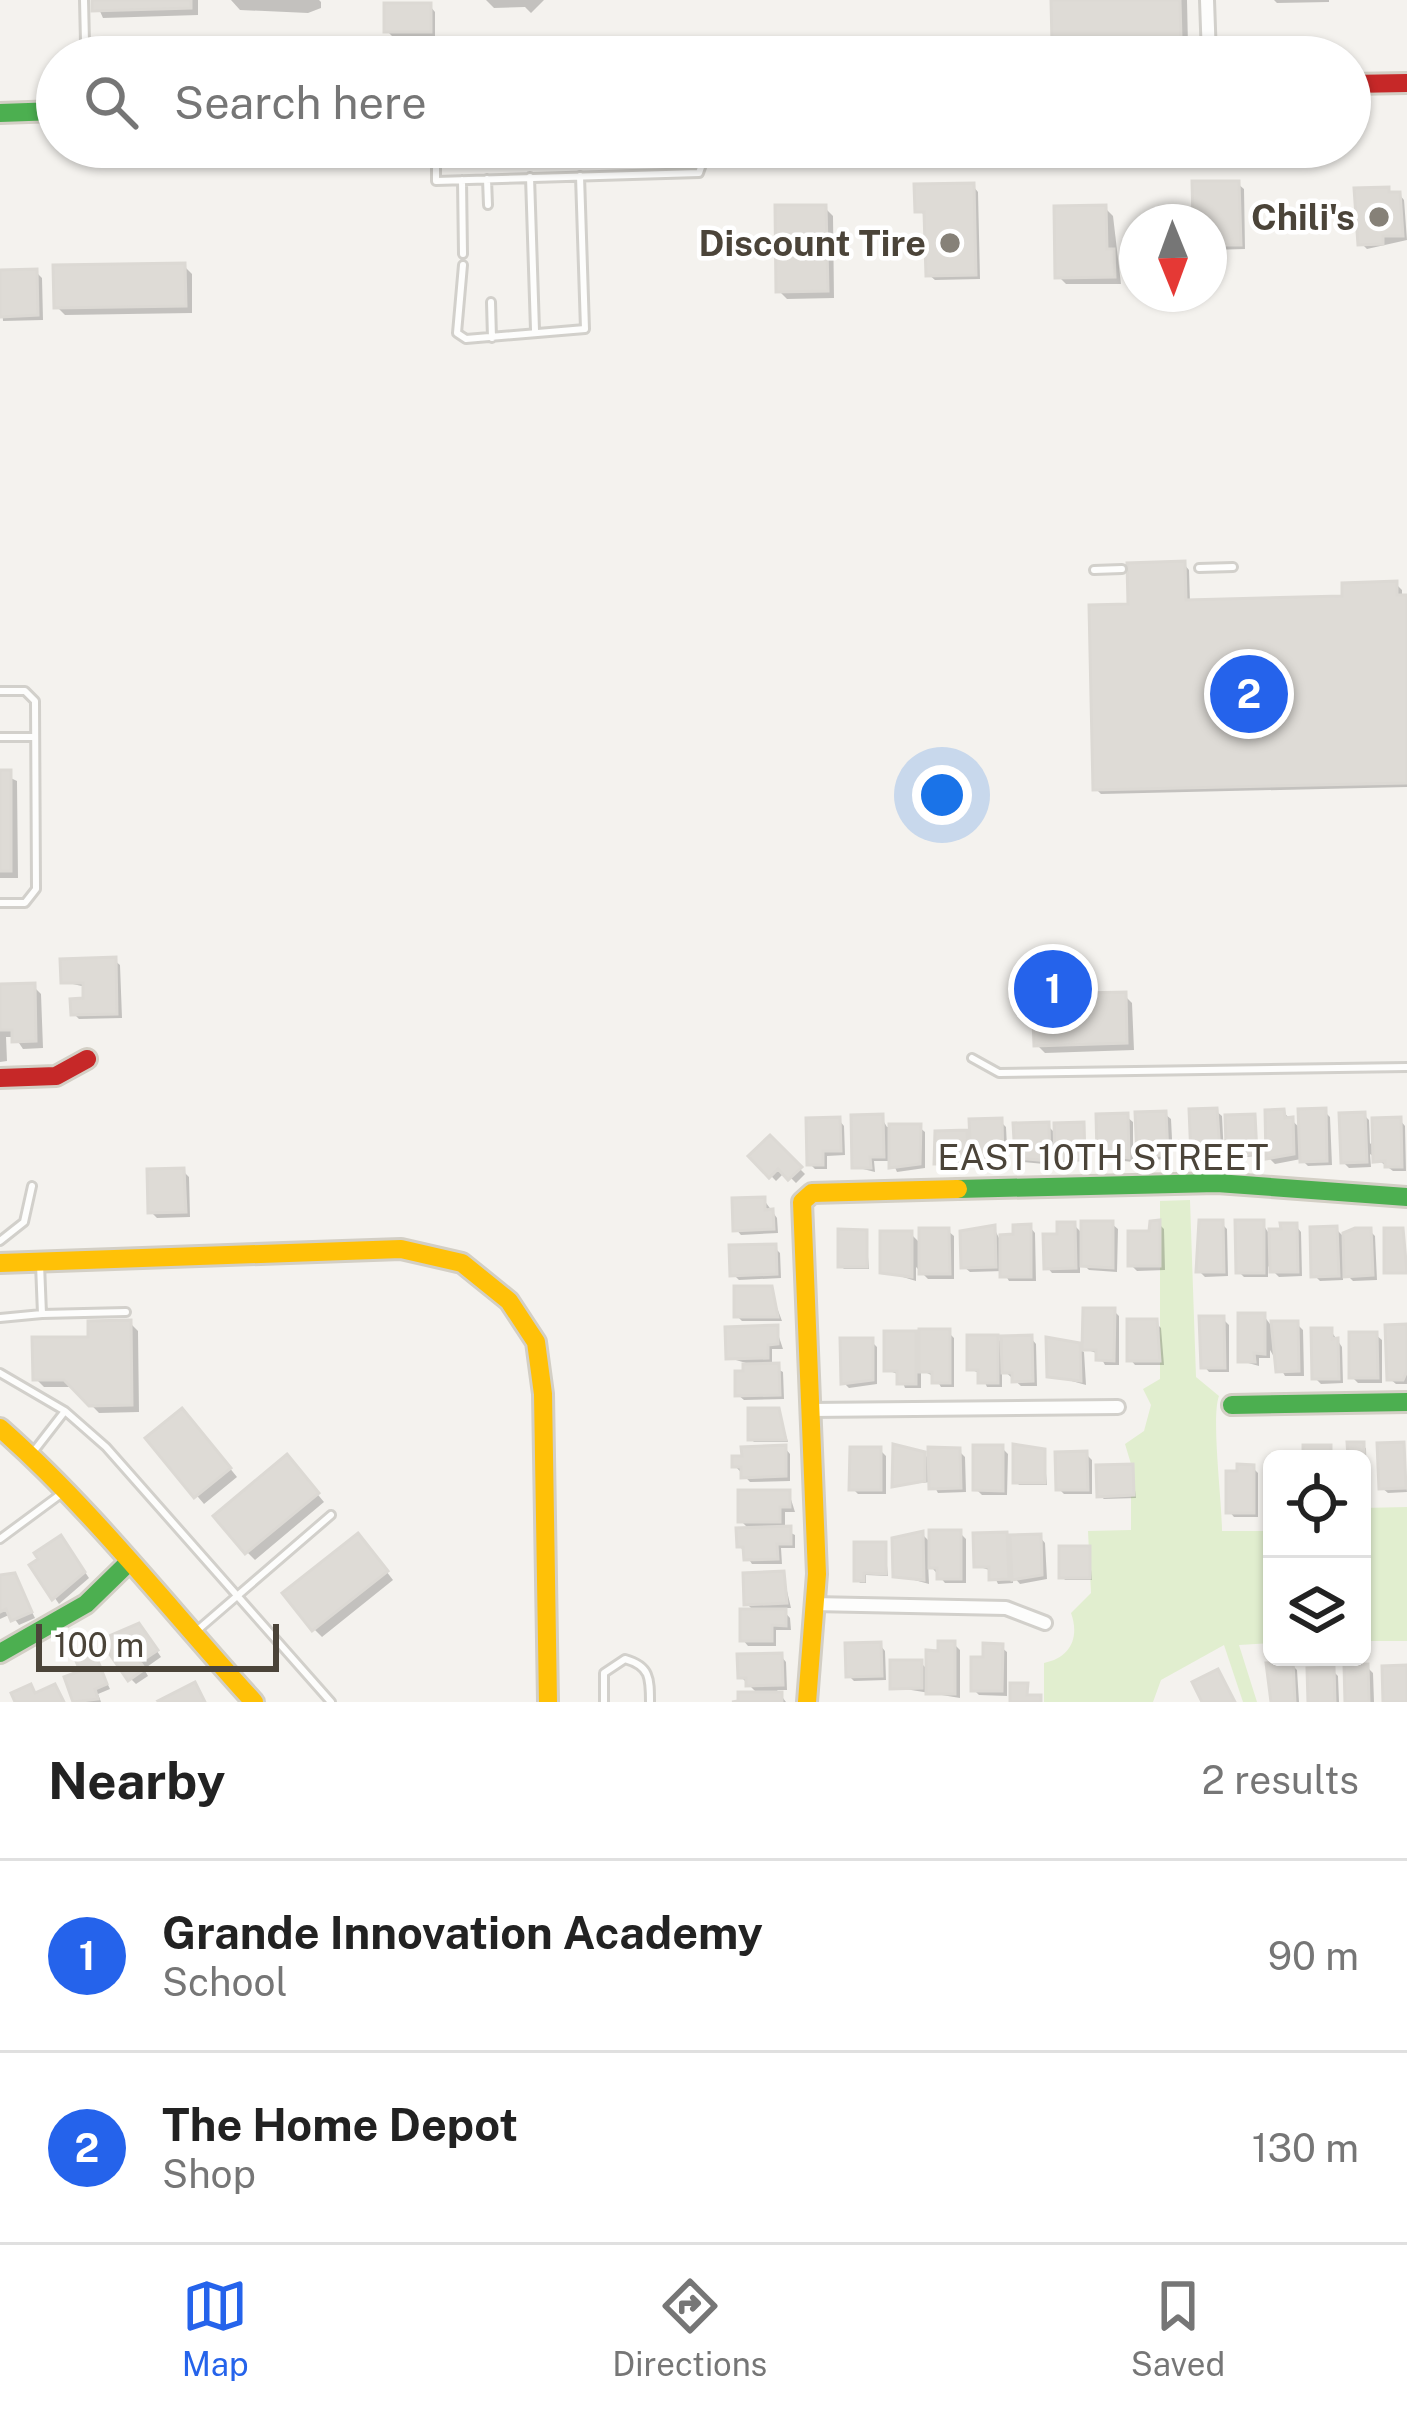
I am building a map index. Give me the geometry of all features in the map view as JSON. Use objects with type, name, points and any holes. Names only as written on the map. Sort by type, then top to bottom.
[{"type":"street","points":[[1207,0],[1208,36]]},
{"type":"street","points":[[1371,84],[1407,83]]},
{"type":"street","points":[[0,112],[36,111]]},
{"type":"street","points":[[0,1078],[56,1076],[87,1059]]},
{"type":"street","name":"EAST 10TH STREET","points":[[811,1410],[802,1202],[812,1193],[1217,1183],[1407,1197]]},
{"type":"street","points":[[1,1252],[40,1260],[401,1249],[463,1263],[509,1300],[536,1342],[543,1394],[548,1702]]},
{"type":"street","points":[[1232,1406],[1407,1402]]},
{"type":"street","points":[[807,1702],[813,1604],[811,1410],[1118,1407]]},
{"type":"street","points":[[0,1428],[68,1488],[127,1564],[254,1702]]},
{"type":"street","points":[[0,1653],[86,1604],[127,1564]]},
{"type":"street","points":[[813,1604],[1006,1608],[1045,1623]]},
{"type":"lane","points":[[84,0],[85,36]]},
{"type":"lane","points":[[436,168],[436,181],[699,173],[699,168]]},
{"type":"lane","points":[[463,265],[458,333],[466,339],[585,329],[580,176]]},
{"type":"lane","points":[[488,178],[488,205]]},
{"type":"lane","points":[[530,178],[536,331]]},
{"type":"lane","points":[[462,180],[463,254]]},
{"type":"lane","points":[[491,302],[492,338]]},
{"type":"lane","points":[[1198,568],[1233,567]]},
{"type":"lane","points":[[1094,569],[1122,569]]},
{"type":"lane","points":[[0,691],[25,691],[35,701],[36,889],[25,903],[0,903]]},
{"type":"lane","points":[[0,737],[35,737]]},
{"type":"lane","points":[[972,1058],[999,1073],[1407,1067]]},
{"type":"lane","points":[[1,1252],[24,1222],[32,1186]]},
{"type":"lane","points":[[40,1260],[42,1314]]},
{"type":"lane","points":[[0,1318],[126,1312]]},
{"type":"lane","points":[[0,1373],[64,1411],[106,1447],[331,1702]]},
{"type":"lane","points":[[31,1455],[64,1411]]},
{"type":"lane","points":[[0,1539],[68,1488]]},
{"type":"lane","points":[[192,1634],[331,1515]]},
{"type":"lane","points":[[604,1702],[604,1673],[625,1659],[640,1664],[650,1676],[650,1702]]},
{"type":"green space","points":[[1190,1200],[1196,1377],[1219,1396],[1216,1440],[1222,1531],[1263,1531],[1263,1644],[1239,1645],[1257,1702],[1243,1702],[1224,1645],[1161,1680],[1153,1702],[1044,1702],[1044,1663],[1071,1646],[1071,1613],[1091,1593],[1088,1531],[1131,1530],[1131,1464],[1125,1444],[1144,1431],[1151,1405],[1143,1389],[1160,1379],[1160,1201]]},
{"type":"green space","points":[[1407,1507],[1407,1641],[1371,1641],[1371,1508]]},
{"type":"building","points":[[92,0],[191,0],[191,8],[92,11]]},
{"type":"building","points":[[1051,0],[1180,0],[1181,36],[1052,36]]},
{"type":"building","points":[[384,3],[431,3],[431,32],[384,32]]},
{"type":"building","points":[[1192,181],[1239,181],[1241,245],[1227,245],[1227,204],[1193,204]]},
{"type":"building","name":"Discount Tire","points":[[974,183],[976,275],[926,276],[924,212],[915,212],[914,184]]},
{"type":"building","name":"Chili's","points":[[1389,187],[1389,192],[1400,192],[1403,236],[1383,236],[1383,244],[1358,245],[1354,188]]},
{"type":"building","points":[[775,205],[826,205],[828,291],[776,292]]},
{"type":"building","points":[[1106,205],[1107,249],[1114,249],[1115,277],[1055,278],[1054,206]]},
{"type":"building","points":[[185,263],[186,306],[54,308],[53,265]]},
{"type":"building","points":[[37,269],[38,315],[0,317],[0,270]]},
{"type":"building","points":[[1185,561],[1186,600],[1342,596],[1342,583],[1397,581],[1397,595],[1407,595],[1407,783],[1093,790],[1089,605],[1128,604],[1127,563]]},
{"type":"building","points":[[0,770],[11,770],[11,871],[0,871]]},
{"type":"building","points":[[116,957],[117,1014],[71,1015],[70,999],[83,998],[83,983],[61,983],[60,959]]},
{"type":"building","points":[[35,983],[36,1041],[12,1042],[12,1030],[0,1030],[0,984]]},
{"type":"building","points":[[1126,992],[1127,1043],[1034,1046],[1032,994]]},
{"type":"building","points":[[1217,1108],[1220,1152],[1191,1157],[1189,1109]]},
{"type":"building","points":[[1326,1108],[1327,1161],[1300,1162],[1298,1109]]},
{"type":"building","points":[[1284,1109],[1285,1118],[1293,1117],[1294,1154],[1266,1159],[1265,1110]]},
{"type":"building","points":[[1166,1111],[1168,1155],[1137,1156],[1135,1112]]},
{"type":"building","points":[[1365,1112],[1367,1162],[1341,1163],[1339,1113]]},
{"type":"building","points":[[1128,1113],[1129,1158],[1097,1154],[1096,1114]]},
{"type":"building","points":[[883,1114],[884,1157],[870,1157],[871,1168],[852,1168],[851,1115]]},
{"type":"building","points":[[1255,1114],[1257,1154],[1237,1155],[1237,1145],[1226,1145],[1225,1115]]},
{"type":"building","points":[[840,1117],[841,1151],[823,1151],[823,1165],[807,1165],[806,1118]]},
{"type":"building","points":[[1401,1117],[1402,1167],[1373,1162],[1372,1118]]},
{"type":"building","points":[[1002,1118],[1003,1163],[971,1164],[969,1119]]},
{"type":"building","points":[[1049,1122],[1050,1161],[1015,1158],[1013,1123]]},
{"type":"building","points":[[1084,1122],[1085,1159],[1055,1160],[1054,1123]]},
{"type":"building","points":[[889,1124],[921,1124],[920,1164],[889,1168]]},
{"type":"building","points":[[967,1130],[968,1156],[956,1156],[957,1164],[934,1164],[935,1131]]},
{"type":"building","points":[[770,1135],[802,1167],[788,1180],[778,1169],[769,1178],[748,1156]]},
{"type":"building","points":[[184,1168],[186,1212],[148,1213],[147,1169]]},
{"type":"building","points":[[765,1197],[765,1210],[773,1209],[774,1229],[733,1231],[732,1198]]},
{"type":"building","points":[[1160,1220],[1160,1266],[1128,1266],[1128,1231],[1149,1231],[1150,1221]]},
{"type":"building","points":[[1199,1220],[1223,1220],[1224,1272],[1196,1272]]},
{"type":"building","points":[[1235,1220],[1264,1220],[1264,1273],[1236,1273]]},
{"type":"building","points":[[1081,1221],[1113,1221],[1113,1268],[1081,1266]]},
{"type":"building","points":[[1057,1222],[1075,1222],[1076,1268],[1044,1269],[1043,1234],[1057,1234]]},
{"type":"building","points":[[1280,1223],[1297,1223],[1298,1272],[1270,1272],[1269,1229],[1281,1229]]},
{"type":"building","points":[[1031,1224],[1031,1277],[1000,1277],[1000,1235],[1013,1234],[1013,1225]]},
{"type":"building","points":[[995,1225],[996,1267],[961,1268],[960,1231]]},
{"type":"building","points":[[1337,1226],[1339,1276],[1311,1277],[1310,1227]]},
{"type":"building","points":[[919,1228],[949,1228],[950,1274],[919,1274]]},
{"type":"building","points":[[1371,1228],[1373,1275],[1344,1277],[1343,1233]]},
{"type":"building","points":[[1384,1228],[1403,1228],[1407,1273],[1384,1273]]},
{"type":"building","points":[[838,1229],[867,1230],[867,1267],[838,1267]]},
{"type":"building","points":[[880,1231],[912,1231],[912,1277],[880,1273]]},
{"type":"building","points":[[776,1244],[777,1274],[730,1276],[729,1245]]},
{"type":"building","points":[[734,1286],[772,1286],[778,1317],[734,1317]]},
{"type":"building","points":[[1083,1308],[1115,1308],[1114,1361],[1096,1360],[1096,1350],[1082,1350]]},
{"type":"building","points":[[1238,1313],[1265,1313],[1265,1354],[1254,1353],[1255,1362],[1238,1362]]},
{"type":"building","points":[[1199,1316],[1224,1316],[1225,1368],[1201,1368]]},
{"type":"building","points":[[1127,1319],[1157,1319],[1160,1361],[1127,1361]]},
{"type":"building","points":[[131,1320],[132,1405],[89,1406],[64,1380],[33,1380],[32,1337],[88,1337],[88,1321]]},
{"type":"building","points":[[1271,1321],[1298,1321],[1299,1371],[1276,1372]]},
{"type":"building","points":[[1407,1324],[1407,1371],[1403,1380],[1387,1380],[1385,1325]]},
{"type":"building","points":[[778,1325],[778,1344],[768,1345],[768,1358],[726,1359],[725,1327]]},
{"type":"building","points":[[1311,1328],[1332,1328],[1332,1339],[1338,1338],[1339,1379],[1312,1379]]},
{"type":"building","points":[[919,1329],[950,1329],[950,1383],[932,1383],[932,1372],[919,1372]]},
{"type":"building","points":[[884,1331],[916,1331],[916,1384],[897,1384],[897,1371],[884,1371]]},
{"type":"building","points":[[1349,1332],[1377,1332],[1378,1378],[1349,1378]]},
{"type":"building","points":[[967,1335],[998,1335],[998,1383],[978,1383],[978,1370],[967,1370]]},
{"type":"building","points":[[1032,1335],[1033,1381],[1012,1382],[1012,1373],[1002,1373],[1001,1336]]},
{"type":"building","points":[[1046,1337],[1080,1343],[1081,1381],[1047,1377]]},
{"type":"building","points":[[840,1338],[873,1338],[873,1380],[841,1384]]},
{"type":"building","points":[[779,1363],[780,1395],[735,1396],[735,1371],[743,1371],[743,1364]]},
{"type":"building","points":[[182,1408],[231,1468],[194,1498],[145,1438]]},
{"type":"building","points":[[748,1408],[779,1408],[786,1440],[748,1440]]},
{"type":"building","points":[[1347,1442],[1364,1442],[1364,1450],[1348,1450]]},
{"type":"building","points":[[1404,1442],[1406,1488],[1379,1489],[1377,1443]]},
{"type":"building","points":[[893,1444],[925,1452],[925,1481],[892,1487]]},
{"type":"building","points":[[1013,1444],[1045,1449],[1045,1483],[1013,1483]]},
{"type":"building","points":[[786,1445],[786,1476],[741,1478],[741,1467],[732,1467],[732,1456],[742,1456],[741,1447]]},
{"type":"building","points":[[973,1445],[1003,1445],[1003,1491],[973,1490]]},
{"type":"building","points":[[1303,1445],[1331,1445],[1331,1450],[1303,1450]]},
{"type":"building","points":[[850,1447],[881,1447],[881,1490],[849,1490]]},
{"type":"building","points":[[928,1447],[960,1448],[961,1488],[929,1489]]},
{"type":"building","points":[[1087,1451],[1088,1490],[1056,1490],[1055,1452]]},
{"type":"building","points":[[287,1454],[319,1493],[245,1554],[213,1516]]},
{"type":"building","points":[[1133,1464],[1134,1495],[1097,1497],[1096,1465]]},
{"type":"building","points":[[1237,1464],[1254,1465],[1254,1513],[1226,1513],[1226,1471],[1237,1471]]},
{"type":"building","points":[[738,1490],[790,1490],[790,1507],[780,1507],[780,1522],[738,1522]]},
{"type":"building","points":[[791,1526],[791,1544],[777,1544],[778,1559],[744,1560],[743,1547],[737,1547],[736,1528]]},
{"type":"building","points":[[929,1530],[961,1530],[961,1579],[937,1579],[937,1568],[929,1568]]},
{"type":"building","points":[[923,1531],[924,1580],[893,1577],[892,1538]]},
{"type":"building","points":[[1007,1532],[1009,1579],[989,1580],[989,1567],[974,1567],[973,1533]]},
{"type":"building","points":[[358,1533],[388,1571],[312,1631],[282,1593]]},
{"type":"building","points":[[1041,1534],[1042,1575],[1012,1580],[1010,1535]]},
{"type":"building","points":[[61,1535],[85,1572],[52,1600],[29,1565],[38,1559],[34,1553]]},
{"type":"building","points":[[854,1542],[886,1542],[886,1574],[864,1573],[864,1581],[854,1581]]},
{"type":"building","points":[[1059,1546],[1090,1546],[1090,1578],[1059,1578]]},
{"type":"building","points":[[784,1571],[787,1603],[744,1605],[743,1573]]},
{"type":"building","points":[[15,1573],[32,1612],[11,1621],[6,1609],[0,1612],[0,1575]]},
{"type":"building","points":[[740,1609],[786,1609],[786,1626],[772,1625],[772,1641],[740,1641]]},
{"type":"building","points":[[139,1623],[158,1650],[140,1662],[145,1669],[128,1681],[100,1640]]},
{"type":"building","points":[[938,1641],[955,1641],[955,1694],[926,1694],[926,1650],[938,1651]]},
{"type":"building","points":[[881,1642],[882,1676],[846,1677],[845,1643]]},
{"type":"building","points":[[983,1643],[1003,1644],[1002,1691],[971,1691],[971,1657],[983,1657]]},
{"type":"building","points":[[93,1648],[107,1684],[95,1689],[98,1699],[73,1702],[64,1677],[80,1671],[74,1656]]},
{"type":"building","points":[[782,1653],[783,1685],[746,1686],[746,1678],[738,1678],[737,1654]]},
{"type":"building","points":[[890,1660],[922,1660],[922,1688],[890,1689]]},
{"type":"building","points":[[1407,1665],[1407,1702],[1383,1702],[1382,1666]]},
{"type":"building","points":[[1266,1666],[1293,1666],[1295,1702],[1271,1702]]},
{"type":"building","points":[[1344,1666],[1368,1666],[1369,1702],[1345,1702]]},
{"type":"building","points":[[1334,1667],[1335,1702],[1308,1702],[1307,1668]]},
{"type":"building","points":[[1218,1669],[1235,1702],[1202,1702],[1192,1682]]},
{"type":"building","points":[[195,1682],[205,1702],[158,1701]]},
{"type":"building","points":[[1010,1683],[1028,1683],[1027,1695],[1041,1695],[1041,1702],[1010,1702]]},
{"type":"building","points":[[31,1684],[35,1693],[55,1684],[64,1702],[15,1702],[11,1693]]},
{"type":"building","points":[[738,1692],[782,1692],[782,1702],[732,1702],[738,1701]]},
{"type":"traffic: fast","points":[[0,113],[36,112]]},
{"type":"traffic: fast","points":[[958,1189],[1217,1183],[1407,1197]]},
{"type":"traffic: fast","points":[[1232,1405],[1407,1402]]},
{"type":"traffic: fast","points":[[0,1653],[86,1604],[127,1564]]},
{"type":"traffic: slow","points":[[807,1702],[817,1574],[802,1202],[812,1193],[958,1189]]},
{"type":"traffic: slow","points":[[0,1263],[401,1249],[462,1263],[509,1301],[536,1342],[543,1394],[548,1702]]},
{"type":"traffic: slow","points":[[0,1428],[99,1526],[254,1702]]},
{"type":"traffic: jam","points":[[1371,84],[1407,83]]},
{"type":"traffic: jam","points":[[0,1078],[56,1076],[87,1059]]},
{"type":"place","name":"Chili's","points":[[1379,217]]},
{"type":"place","name":"Discount Tire","points":[[950,243]]},
{"type":"place","name":"The Home Depot","points":[[1249,694]]},
{"type":"place","name":"Grande Innovation Academy","points":[[1053,989]]}]
